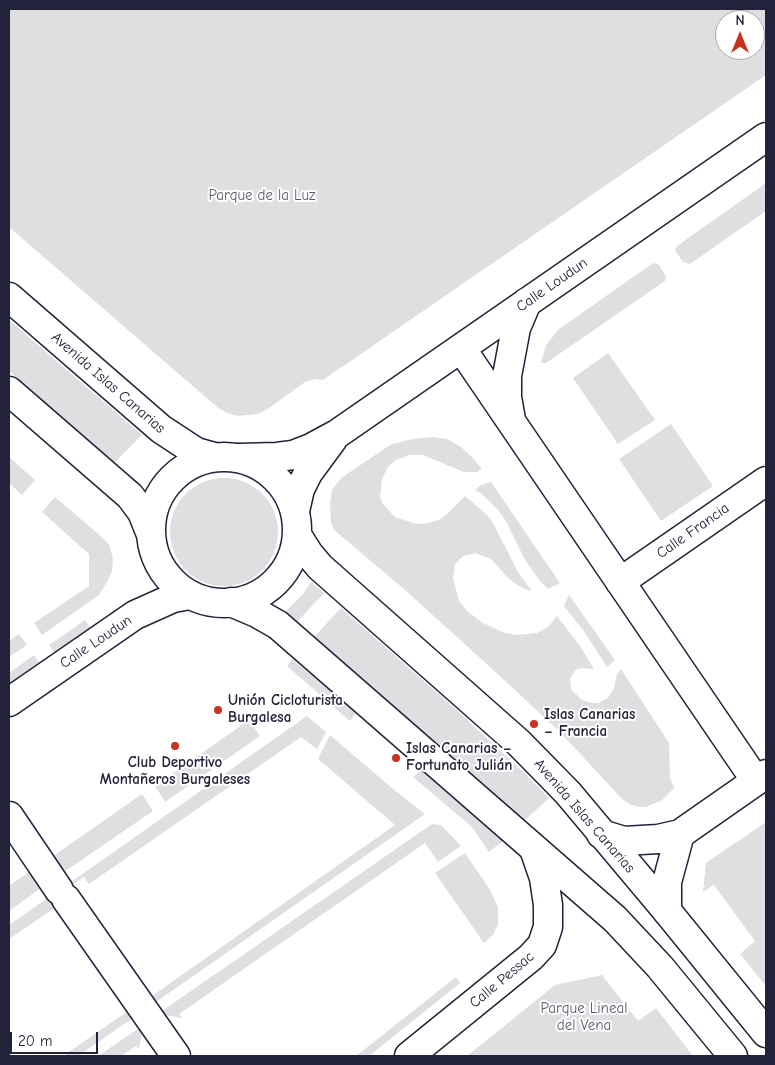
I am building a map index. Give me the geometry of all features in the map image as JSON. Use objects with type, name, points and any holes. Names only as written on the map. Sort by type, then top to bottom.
[{"type":"street","name":"Calle Loudun","points":[[226,458],[293,455],[337,434],[766,137]]},
{"type":"street","name":"Avenida Islas Canarias","points":[[9,298],[160,429],[196,452],[226,458]]},
{"type":"street","points":[[511,422],[507,397],[507,376],[516,328],[527,302]]},
{"type":"street","points":[[461,348],[620,582],[761,778],[680,834],[658,839],[624,841],[601,834]]},
{"type":"street","points":[[9,391],[130,496],[142,512],[150,532],[153,551],[161,568],[174,583],[190,595],[203,600],[231,602],[250,598],[269,588],[283,573],[293,555],[296,523],[289,496],[280,483],[254,463],[226,458],[197,462],[181,470],[168,482],[155,505],[150,532]]},
{"type":"street","name":"Calle Loudun","points":[[296,523],[300,489],[319,456],[337,434]]},
{"type":"street","name":"Calle Francia","points":[[620,582],[766,481]]},
{"type":"street","name":"Avenida Islas Canarias","points":[[296,523],[309,554],[320,567],[519,743],[568,793],[667,910],[766,1033]]},
{"type":"street","name":"Calle Loudun","points":[[9,702],[135,615],[173,598],[190,595]]},
{"type":"street","points":[[231,602],[257,613],[278,626],[615,919],[651,956],[733,1056]]},
{"type":"street","points":[[9,816],[176,1056]]},
{"type":"street","points":[[667,910],[667,882],[680,834]]},
{"type":"street","name":"Calle Pessac","points":[[409,1056],[531,958],[542,945],[548,927],[548,905],[544,878],[534,849]]},
{"type":"green space","name":"Parque de la Luz","points":[[9,9],[766,9],[766,75],[323,380],[316,379],[305,382],[258,414],[238,416],[227,413],[217,407],[9,227]]},
{"type":"green space","points":[[766,183],[766,211],[690,264],[683,262],[675,250],[677,246]]},
{"type":"green space","points":[[653,263],[659,265],[666,277],[665,281],[546,363],[541,363],[546,345],[559,329]]},
{"type":"green space","points":[[9,320],[142,435],[114,463],[9,371]]},
{"type":"green space","points":[[608,353],[655,420],[618,444],[573,378]]},
{"type":"green space","points":[[671,424],[713,486],[661,521],[619,459]]},
{"type":"green space","points":[[433,437],[447,439],[461,447],[482,469],[477,472],[464,472],[423,455],[409,455],[396,460],[388,467],[382,479],[380,497],[383,504],[395,517],[417,524],[439,520],[465,496],[486,514],[492,521],[518,572],[532,591],[524,589],[510,580],[491,559],[475,553],[463,556],[455,564],[453,578],[459,601],[467,611],[483,623],[505,633],[517,635],[537,633],[548,627],[557,616],[580,646],[594,669],[581,668],[575,670],[570,679],[571,689],[582,700],[598,703],[608,698],[614,688],[617,674],[621,669],[669,743],[670,778],[674,788],[662,800],[646,807],[638,807],[622,799],[560,732],[404,589],[334,530],[331,523],[330,503],[332,490],[341,478],[390,445],[412,439]]},
{"type":"green space","points":[[9,457],[35,480],[22,495],[9,483]]},
{"type":"green space","points":[[224,478],[245,482],[262,494],[274,511],[278,532],[274,553],[262,570],[245,582],[224,586],[203,582],[186,570],[174,553],[170,532],[174,511],[186,494],[203,482]]},
{"type":"green space","points":[[491,482],[560,583],[548,589],[540,581],[525,560],[506,521],[482,494],[475,490],[481,485]]},
{"type":"green space","points":[[55,497],[110,546],[113,560],[112,571],[99,595],[42,635],[34,623],[89,586],[89,554],[42,512]]},
{"type":"green space","points":[[311,582],[324,593],[297,622],[285,612],[303,594]]},
{"type":"green space","points":[[569,595],[615,660],[607,667],[583,630],[564,606]]},
{"type":"green space","points":[[341,608],[451,705],[549,798],[524,821],[314,637]]},
{"type":"green space","points":[[85,620],[90,627],[54,652],[49,645]]},
{"type":"green space","points":[[19,634],[27,645],[9,657],[9,641]]},
{"type":"green space","points":[[34,655],[39,662],[9,683],[9,673]]},
{"type":"green space","points":[[292,659],[356,713],[350,721],[287,666]]},
{"type":"green space","points":[[307,716],[326,732],[317,749],[301,737],[89,884],[84,877],[72,885],[71,882]]},
{"type":"green space","points":[[249,720],[260,736],[165,802],[155,786]]},
{"type":"green space","points":[[330,735],[425,814],[156,1002],[152,996],[395,825],[318,759]]},
{"type":"green space","points":[[421,770],[503,841],[489,852],[472,827],[413,777]]},
{"type":"green space","points":[[142,794],[153,811],[64,872],[52,857]]},
{"type":"green space","points":[[766,822],[766,986],[740,954],[755,941],[714,885],[703,892],[706,863]]},
{"type":"green space","points":[[432,824],[441,825],[461,846],[438,862],[425,843],[179,1014],[182,1018],[165,1015],[162,1011]]},
{"type":"green space","points":[[465,853],[490,890],[498,907],[498,924],[493,935],[484,943],[435,873]]},
{"type":"green space","points":[[30,871],[41,888],[9,911],[9,886]]},
{"type":"green space","points":[[49,897],[56,907],[9,939],[9,925]]},
{"type":"green space","name":"Parque Lineal del Vena","points":[[602,975],[638,1021],[656,1008],[693,1056],[467,1056],[555,985]]},
{"type":"green space","points":[[456,977],[460,983],[369,1056],[356,1056]]},
{"type":"green space","points":[[128,1011],[133,1018],[78,1056],[63,1056]]},
{"type":"green space","points":[[139,1028],[142,1033],[139,1049],[136,1046],[121,1056],[98,1056]]},
{"type":"place","name":"Unión Cicloturista Burgalesa","points":[[218,710]]},
{"type":"place","name":"Islas Canarias – Francia","points":[[534,724]]},
{"type":"place","name":"Club Deportivo Montañeros Burgaleses","points":[[175,746]]},
{"type":"place","name":"Islas Canarias – Fortunato Julián","points":[[396,758]]}]
